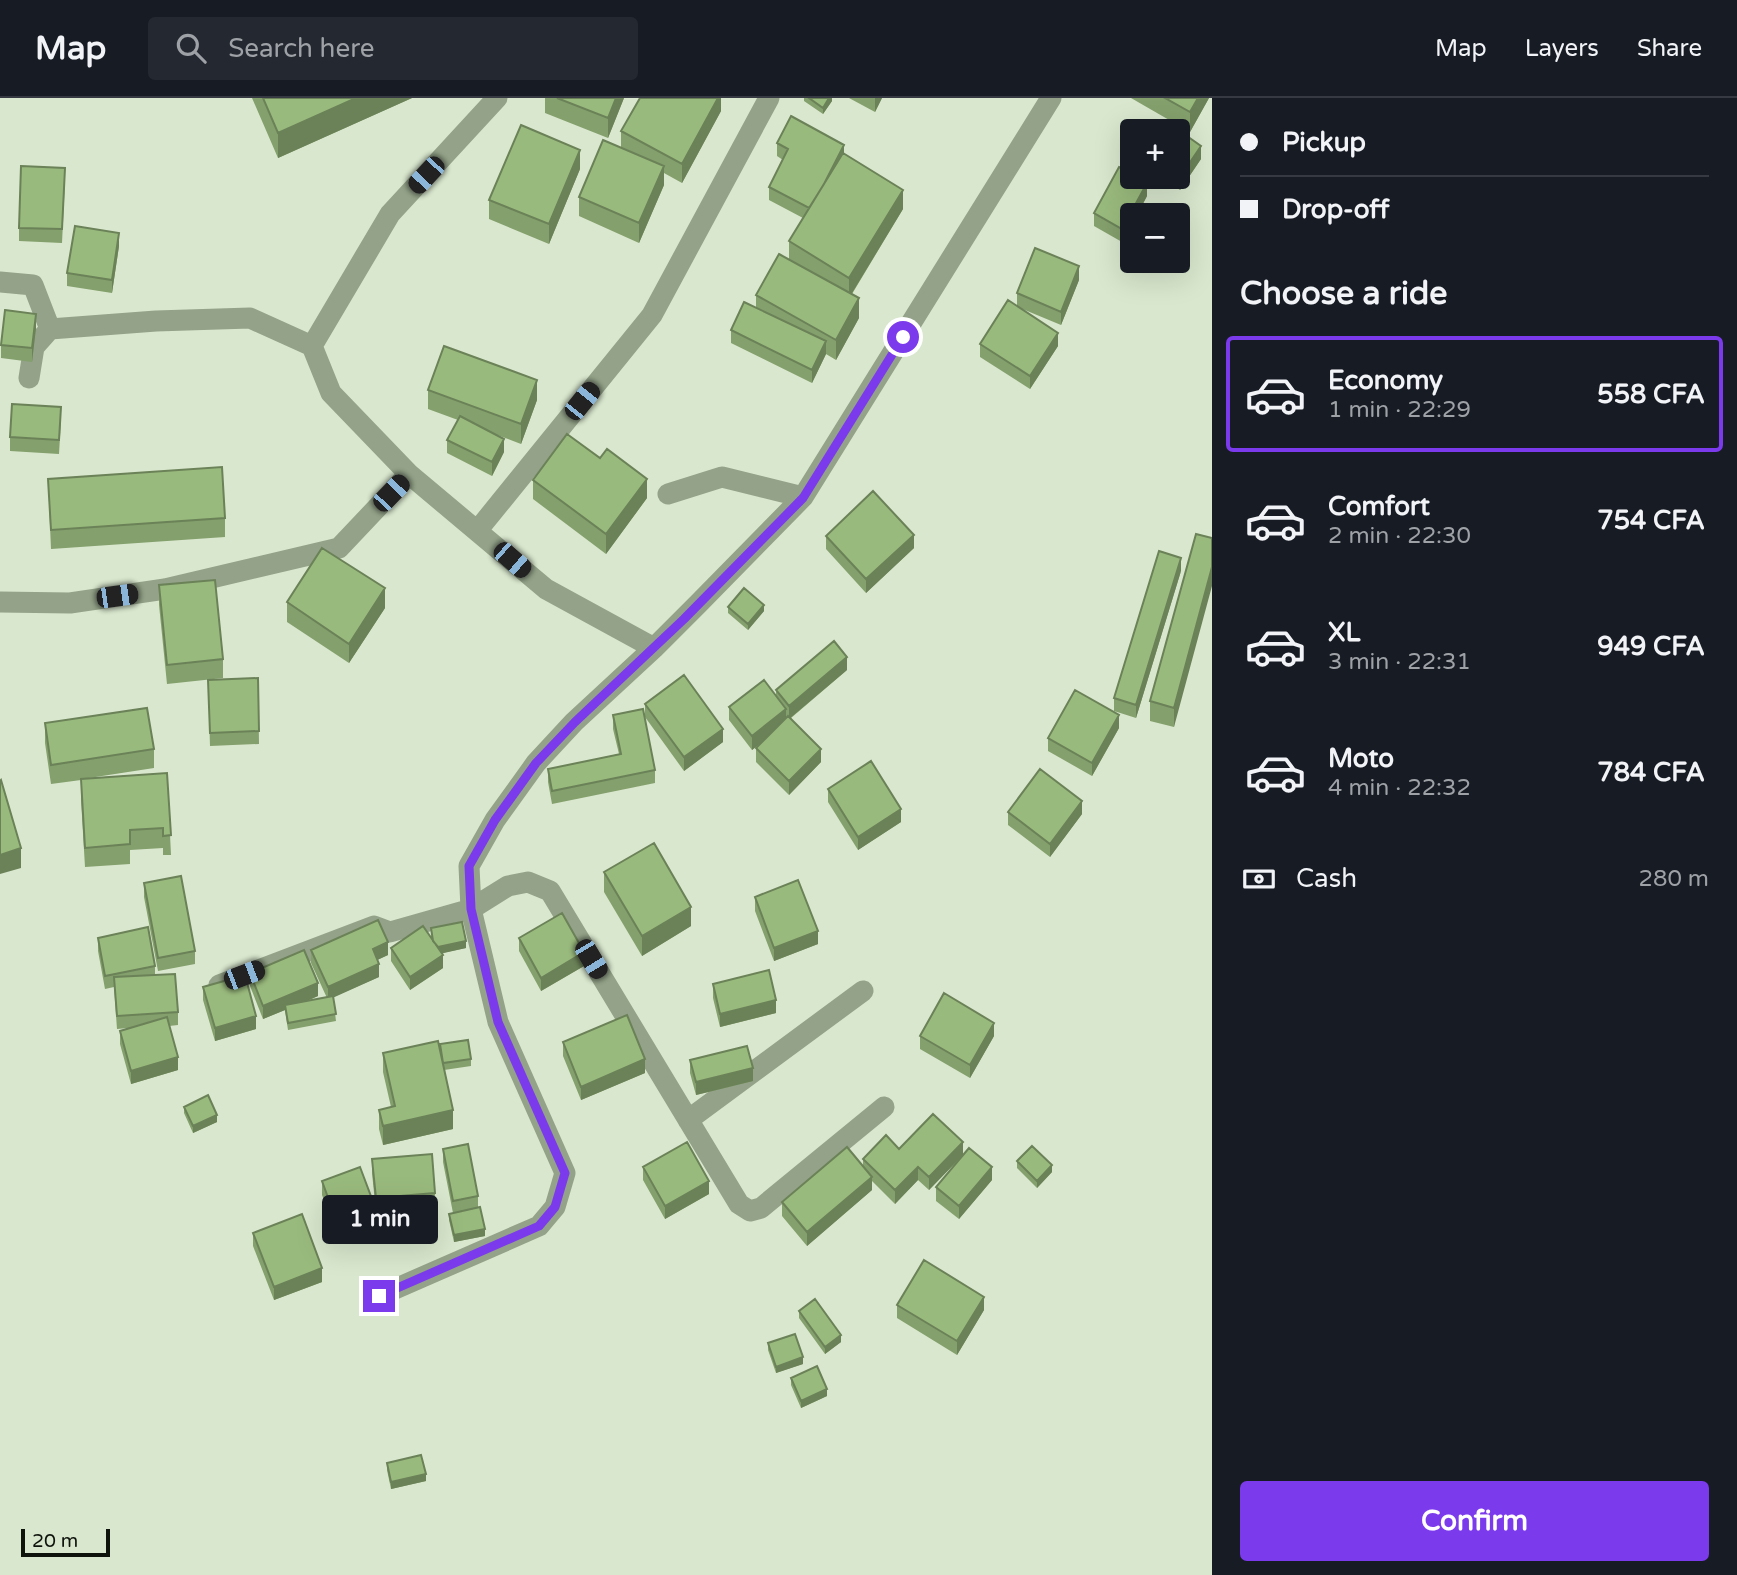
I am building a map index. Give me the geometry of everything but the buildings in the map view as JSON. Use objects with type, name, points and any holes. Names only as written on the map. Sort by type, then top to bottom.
[{"type":"street","points":[[312,346],[390,214],[497,98]]},
{"type":"street","points":[[379,1296],[539,1226],[555,1207],[565,1173],[498,1022],[471,909],[469,866],[502,811],[536,763],[803,498],[1051,98]]},
{"type":"street","points":[[477,531],[652,315],[766,99]]},
{"type":"street","points":[[0,282],[33,285],[50,329]]},
{"type":"street","points":[[29,378],[34,347],[50,329],[156,321],[250,318],[312,346],[331,393],[409,474],[546,589],[654,648]]},
{"type":"street","points":[[0,602],[70,603],[165,589],[339,548],[409,474]]},
{"type":"street","points":[[668,494],[722,477],[803,498]]},
{"type":"street","points":[[218,985],[373,926],[390,932],[471,909],[508,886],[528,882],[550,891],[739,1204],[750,1211],[761,1208],[884,1107]]},
{"type":"street","points":[[688,1120],[863,991]]},
{"type":"route","points":[[379,1296],[539,1226],[555,1207],[565,1173],[498,1022],[471,909],[469,866],[495,820],[536,763],[803,498],[903,337]]}]
